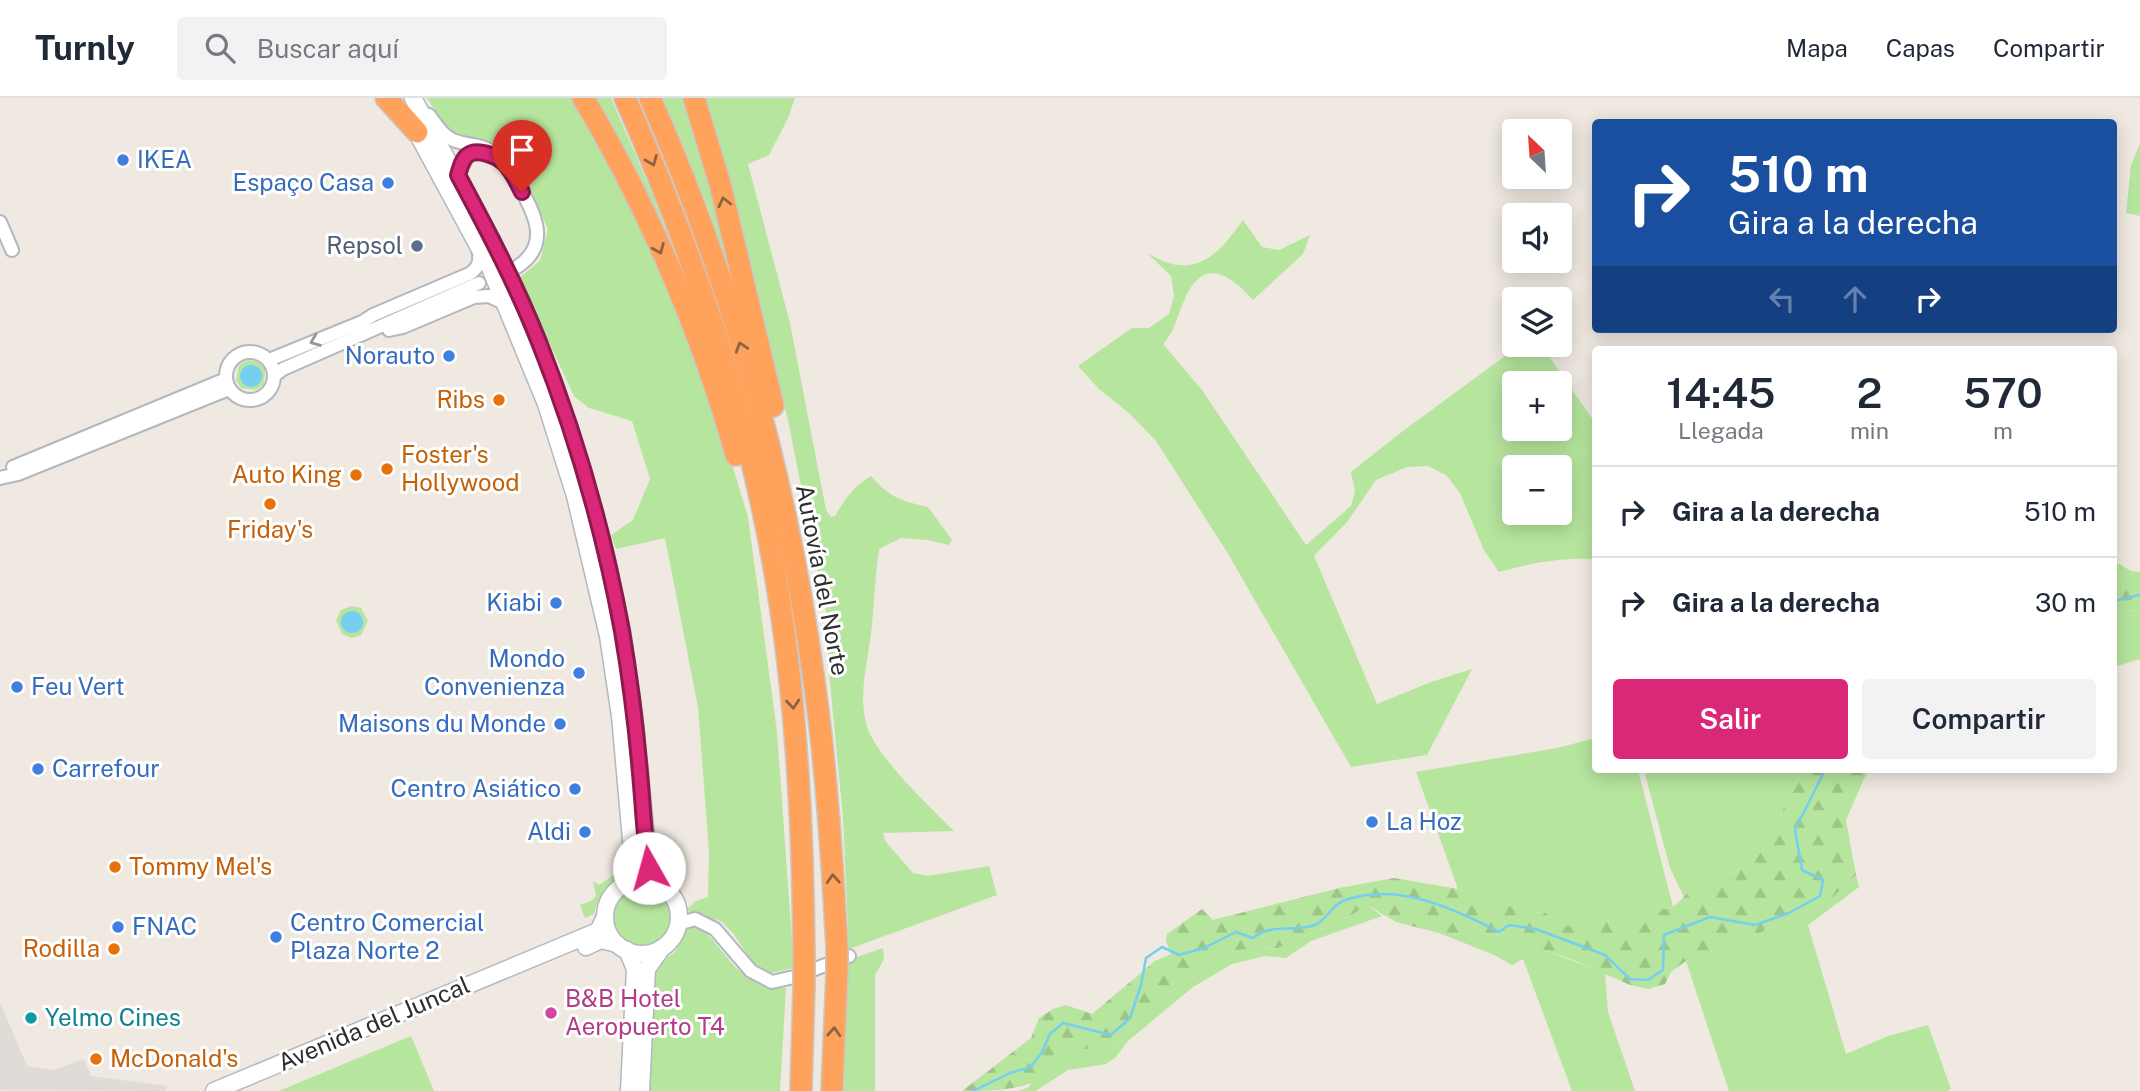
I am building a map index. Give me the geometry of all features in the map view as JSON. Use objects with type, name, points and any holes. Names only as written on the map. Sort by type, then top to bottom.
[{"type":"highway","points":[[386,98],[417,132]]},
{"type":"highway","points":[[583,98],[649,224],[708,362],[784,637]]},
{"type":"highway","name":"Autovía del Norte","points":[[625,98],[701,285],[741,419],[773,562],[792,693],[802,811],[804,985],[801,1091]]},
{"type":"highway","name":"Autovía del Norte","points":[[650,98],[669,141],[719,277],[749,370],[780,495],[806,628],[830,817],[841,958],[832,1091]]},
{"type":"highway","points":[[694,98],[720,184],[792,490],[806,565],[806,628]]},
{"type":"street","points":[[397,98],[475,238],[506,304],[545,404],[572,485],[592,559],[608,636],[620,716],[632,851],[628,883]]},
{"type":"street","points":[[415,98],[443,134],[457,141],[488,149],[503,162],[535,219],[537,232],[536,245],[530,256],[517,267]]},
{"type":"street","points":[[415,98],[492,240],[538,340],[564,410],[606,556],[622,632],[634,715],[649,868],[676,902],[679,912],[678,924],[670,940],[647,969],[641,1091]]},
{"type":"street","points":[[458,175],[468,155],[475,152],[495,156],[503,162]]},
{"type":"street","points":[[0,222],[12,250]]},
{"type":"street","points":[[269,360],[362,322],[476,270],[479,251],[475,238]]},
{"type":"street","points":[[275,375],[283,369],[483,282],[441,294],[372,321],[362,322]]},
{"type":"street","points":[[375,331],[403,327],[482,295],[506,304]]},
{"type":"street","points":[[256,352],[269,360],[275,375],[271,390],[259,399],[242,400],[228,384],[229,364],[240,354],[256,352]]},
{"type":"street","points":[[1,477],[15,466],[228,384]]},
{"type":"street","points":[[629,1091],[635,969],[607,927],[605,917],[611,896],[628,883],[652,881],[662,886]]},
{"type":"street","name":"Avenida del Juncal","points":[[214,1091],[598,931],[605,917]]},
{"type":"street","points":[[678,924],[695,919],[715,929],[751,971],[772,982],[794,977],[841,958]]},
{"type":"street","name":"Avenida del Juncal","points":[[237,1091],[601,940],[622,947]]},
{"type":"street","points":[[622,947],[639,953],[652,952],[663,947]]},
{"type":"green space","points":[[427,98],[574,98],[606,154],[692,332],[748,517],[777,732],[794,968],[771,973],[753,963],[733,933],[721,921],[686,910],[696,901],[708,897],[709,851],[698,707],[665,538],[616,549],[611,535],[633,520],[650,479],[632,421],[589,408],[574,396],[519,278],[540,261],[548,229],[516,161],[492,142],[450,134]]},
{"type":"green space","points":[[593,98],[611,98],[657,205],[682,276]]},
{"type":"green space","points":[[662,98],[685,98],[734,270],[729,272],[709,210]]},
{"type":"green space","points":[[705,98],[795,98],[769,155],[748,164],[790,323],[826,510],[831,517],[835,516],[850,493],[871,476],[896,497],[928,507],[952,540],[949,545],[901,538],[879,549],[864,684],[864,710],[870,734],[886,759],[954,831],[883,833],[886,842],[913,873],[928,876],[989,866],[997,895],[849,949],[843,818],[826,611],[788,420]]},
{"type":"green space","points":[[2140,144],[2140,216],[2126,213],[2131,165]]},
{"type":"green space","points":[[1243,220],[1262,247],[1279,250],[1310,235],[1303,254],[1253,300],[1235,282],[1225,277],[1207,274],[1199,278],[1191,287],[1173,329],[1163,344],[1202,390],[1306,545],[1351,506],[1355,491],[1351,472],[1504,357],[1549,357],[1559,371],[1502,371],[1502,441],[1572,441],[1572,390],[1592,418],[1592,559],[1545,562],[1499,572],[1484,550],[1460,493],[1446,475],[1428,466],[1407,467],[1376,480],[1347,522],[1314,556],[1377,704],[1472,669],[1427,755],[1351,767],[1227,552],[1156,441],[1078,366],[1132,328],[1149,328],[1169,314],[1174,296],[1171,276],[1147,253],[1174,264],[1189,265],[1199,263],[1216,252]]},
{"type":"green space","points":[[248,360],[258,362],[265,369],[264,384],[256,390],[241,388],[236,380],[239,365]]},
{"type":"green space","points":[[2117,563],[2131,571],[2140,572],[2140,610],[2117,612]]},
{"type":"green space","points":[[351,606],[361,608],[368,621],[361,635],[352,638],[342,634],[336,620],[341,610]],"holes":[[[353,611],[360,614],[363,620],[353,632],[346,630]]]},
{"type":"green space","points":[[2140,610],[2140,659],[2117,666],[2117,612]]},
{"type":"green space","points":[[1592,739],[1592,773],[1639,773],[1673,907],[1591,924],[1561,926],[1546,913],[1522,911],[1458,889],[1416,772],[1557,748]]},
{"type":"green space","points":[[1645,773],[1801,773],[1763,851],[1732,874],[1689,892],[1684,897],[1670,868]]},
{"type":"green space","points":[[1801,773],[1867,773],[1846,820],[1856,875],[1830,900],[1751,937],[1686,961],[1671,972],[1665,984],[1648,989],[1630,985],[1541,949],[1515,935],[1439,933],[1396,922],[1367,905],[1350,916],[1278,948],[1235,950],[1205,966],[1186,983],[1160,997],[1116,1044],[1082,1050],[1055,1050],[1049,1071],[1033,1083],[984,1091],[962,1091],[1031,1038],[1039,1018],[1053,1009],[1066,1005],[1092,1014],[1155,961],[1171,954],[1166,941],[1167,934],[1202,909],[1213,920],[1339,888],[1394,878],[1458,889],[1522,911],[1546,913],[1561,926],[1591,924],[1673,907],[1689,892],[1732,874],[1763,851]]},
{"type":"green space","points":[[614,866],[623,866],[621,875],[603,891],[594,914],[585,918],[580,905],[593,900],[596,895],[593,881],[599,885],[618,872]]},
{"type":"green space","points":[[1856,875],[1859,887],[1808,925],[1846,1054],[1888,1036],[1928,1025],[1951,1089],[1729,1091],[1686,961],[1751,937],[1830,900]]},
{"type":"green space","points":[[641,888],[662,896],[670,917],[662,938],[641,946],[620,938],[612,917],[620,896]]},
{"type":"green space","points":[[1367,905],[1382,916],[1311,941],[1286,958],[1265,956],[1232,964],[1193,987],[1128,1041],[1115,1058],[1106,1064],[1068,1070],[1036,1091],[1019,1091],[1029,1087],[1055,1050],[1082,1050],[1116,1044],[1160,997],[1186,983],[1205,966],[1235,950],[1278,948],[1350,916]]},
{"type":"green space","points":[[688,926],[705,931],[736,968],[759,984],[786,988],[780,1091],[647,1091],[656,966],[675,952]]},
{"type":"green space","points":[[1439,933],[1515,935],[1541,949],[1605,973],[1608,1012],[1635,1091],[1572,1091],[1523,959],[1512,965]]},
{"type":"green space","points":[[883,948],[884,959],[875,975],[875,1091],[844,1091],[848,960]]},
{"type":"green space","points":[[411,1036],[434,1091],[279,1091]]},
{"type":"shaded area","points":[[0,1002],[27,1066],[54,1070],[84,1059],[91,1076],[167,1086],[165,1091],[0,1090]]},
{"type":"water","points":[[251,365],[261,372],[262,376],[255,386],[251,387],[241,380],[240,376],[247,366]]},
{"type":"water","points":[[352,611],[360,614],[363,622],[360,630],[352,633],[344,630],[341,622],[344,614]]},
{"type":"waterway","points":[[2117,600],[2140,595]]},
{"type":"waterway","points":[[973,1091],[1010,1073],[1031,1067],[1050,1034],[1063,1023],[1111,1035],[1130,1018],[1141,985],[1146,958],[1162,947],[1179,955],[1204,948],[1236,932],[1253,938],[1268,930],[1315,925],[1339,903],[1363,896],[1383,894],[1423,900],[1463,914],[1499,932],[1509,925],[1536,929],[1605,955],[1630,979],[1648,980],[1663,970],[1664,935],[1710,917],[1755,925],[1789,913],[1820,896],[1823,880],[1802,870],[1795,830],[1824,773]]},
{"type":"place","name":"IKEA","points":[[123,160]]},
{"type":"place","name":"Espaço Casa","points":[[388,183]]},
{"type":"place","name":"Repsol","points":[[417,246]]},
{"type":"place","name":"Norauto","points":[[449,356]]},
{"type":"place","name":"Ribs","points":[[499,400]]},
{"type":"place","name":"Foster's Hollywood","points":[[387,469]]},
{"type":"place","name":"Auto King","points":[[356,475]]},
{"type":"place","name":"Friday's","points":[[270,504]]},
{"type":"place","name":"Kiabi","points":[[556,603]]},
{"type":"place","name":"Mondo Convenienza","points":[[579,673]]},
{"type":"place","name":"Feu Vert","points":[[17,687]]},
{"type":"place","name":"Maisons du Monde","points":[[560,724]]},
{"type":"place","name":"Carrefour","points":[[38,769]]},
{"type":"place","name":"Centro Asiático","points":[[575,789]]},
{"type":"place","name":"La Hoz","points":[[1372,822]]},
{"type":"place","name":"Aldi","points":[[585,832]]},
{"type":"place","name":"Tommy Mel's","points":[[115,867]]},
{"type":"place","name":"FNAC","points":[[118,927]]},
{"type":"place","name":"Centro Comercial Plaza Norte 2","points":[[276,937]]},
{"type":"place","name":"Rodilla","points":[[114,949]]},
{"type":"place","name":"B&B Hotel Aeropuerto T4","points":[[551,1013]]},
{"type":"place","name":"Yelmo Cines","points":[[31,1018]]},
{"type":"place","name":"McDonald's","points":[[96,1059]]},
{"type":"route","points":[[522,192],[503,162],[495,156],[475,152],[468,155],[462,163],[458,175],[492,240],[538,340],[560,398],[606,556],[622,632],[634,715],[649,868]]}]
